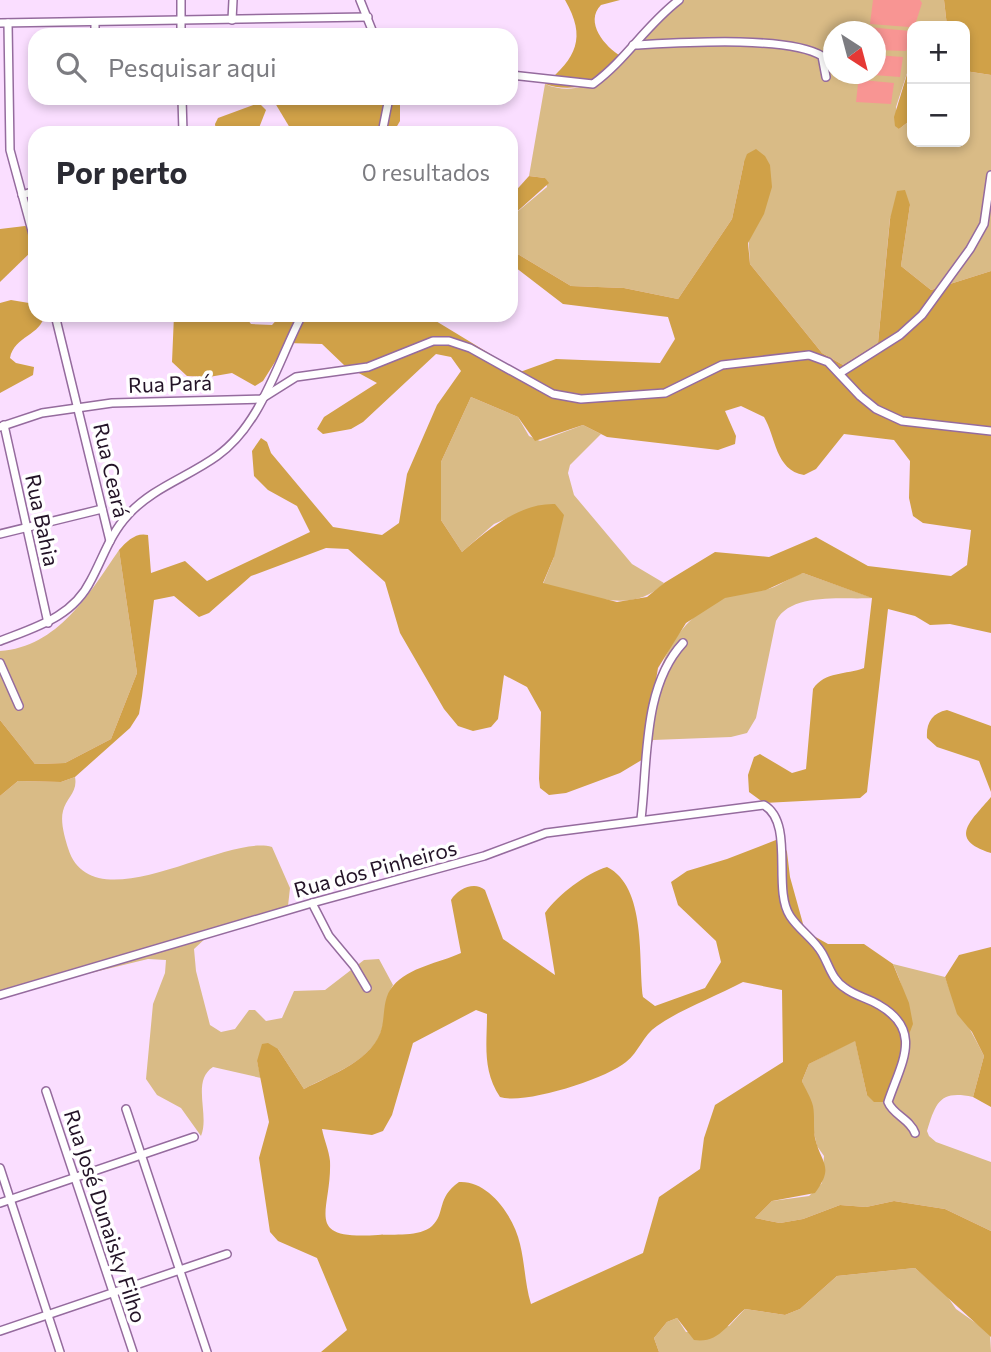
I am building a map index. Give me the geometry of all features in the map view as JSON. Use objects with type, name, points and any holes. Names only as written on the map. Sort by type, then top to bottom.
[{"type":"street","points":[[181,0],[181,28]]},
{"type":"street","points":[[232,20],[233,0]]},
{"type":"street","points":[[360,0],[372,28]]},
{"type":"street","points":[[518,76],[593,83],[616,67],[646,29],[679,0]]},
{"type":"street","points":[[28,217],[10,150],[4,23],[368,17]]},
{"type":"street","points":[[95,23],[95,28]]},
{"type":"street","points":[[633,45],[710,41],[777,46],[822,56],[823,63]]},
{"type":"street","points":[[182,105],[183,126]]},
{"type":"street","points":[[383,126],[388,105]]},
{"type":"street","points":[[840,373],[900,335],[922,315],[970,249],[984,223],[991,175]]},
{"type":"street","points":[[22,195],[28,193]]},
{"type":"street","name":"Rua Ceará","points":[[57,322],[80,406],[110,541]]},
{"type":"street","points":[[0,641],[48,623],[77,601],[91,582],[110,541],[129,513],[170,483],[218,456],[233,442],[261,399],[299,322]]},
{"type":"street","points":[[261,399],[296,377],[368,367],[433,341],[449,341],[470,348],[554,394],[581,399],[664,393],[722,365],[809,355],[828,362],[876,409],[902,421],[991,430]]},
{"type":"street","name":"Rua Pará","points":[[80,406],[143,401],[261,399]]},
{"type":"street","name":"Rua Bahia","points":[[48,623],[2,426],[16,419],[80,406]]},
{"type":"street","points":[[0,534],[102,509]]},
{"type":"street","points":[[641,820],[652,714],[665,668],[683,643]]},
{"type":"street","points":[[0,663],[19,706]]},
{"type":"street","name":"Rua dos Pinheiros","points":[[0,995],[312,903],[484,856],[546,833],[764,805],[772,810],[777,821],[783,863],[784,899],[789,915],[814,941],[839,983],[880,1005],[901,1022],[907,1047],[888,1102],[891,1108],[912,1125],[915,1133]]},
{"type":"street","points":[[312,903],[329,936],[354,966],[367,988]]},
{"type":"street","name":"Rua José Dunaisky Filho","points":[[46,1091],[133,1352]]},
{"type":"street","points":[[126,1109],[140,1158],[207,1352]]},
{"type":"street","points":[[0,1203],[140,1158],[194,1137]]},
{"type":"street","points":[[0,1168],[60,1352]]},
{"type":"street","points":[[0,1331],[113,1295],[227,1254]]},
{"type":"shaded area","points":[[565,0],[620,0],[601,5],[595,19],[603,40],[621,56],[618,66],[611,74],[590,85],[566,88],[545,84],[564,65],[575,46],[576,26]]},
{"type":"shaded area","points":[[678,0],[944,0],[946,21],[907,21],[907,73],[896,107],[899,129],[907,123],[907,147],[970,147],[970,72],[991,75],[991,271],[931,290],[901,266],[910,205],[890,218],[878,343],[843,365],[822,353],[750,264],[744,162],[732,219],[678,299],[624,288],[571,286],[518,254],[518,211],[547,187],[545,178],[529,176],[545,84],[565,89],[584,86],[603,77],[620,64]]},
{"type":"shaded area","points":[[873,0],[920,0],[922,3],[916,21],[907,21],[907,27],[886,25],[886,21],[870,21]]},
{"type":"shaded area","points":[[944,0],[991,0],[991,75],[970,72],[970,21],[946,21]]},
{"type":"shaded area","points":[[886,29],[907,31],[906,51],[886,50]]},
{"type":"shaded area","points":[[886,56],[903,57],[900,77],[886,76]]},
{"type":"shaded area","points":[[907,74],[907,123],[899,129],[895,126],[894,117]]},
{"type":"shaded area","points":[[894,83],[891,104],[856,102],[858,84]]},
{"type":"shaded area","points":[[254,105],[261,105],[266,110],[260,126],[215,126],[218,118]]},
{"type":"shaded area","points":[[276,105],[400,105],[400,121],[397,126],[289,126]]},
{"type":"shaded area","points":[[756,149],[765,156],[770,165],[772,187],[764,214],[748,243],[750,264],[822,353],[843,365],[878,343],[890,219],[897,191],[905,190],[910,205],[901,266],[931,290],[991,271],[991,633],[950,624],[930,625],[915,616],[888,609],[867,792],[860,798],[764,803],[749,792],[748,775],[754,757],[760,754],[792,773],[806,769],[813,689],[830,676],[864,668],[872,598],[803,573],[766,590],[725,598],[686,623],[658,668],[650,714],[653,740],[645,758],[620,773],[566,793],[549,795],[540,788],[539,779],[541,712],[527,687],[504,675],[498,719],[491,727],[473,731],[458,726],[444,709],[400,633],[385,582],[348,549],[326,548],[251,576],[209,613],[199,617],[174,596],[154,600],[139,714],[130,728],[75,777],[61,782],[18,781],[0,796],[0,720],[35,764],[65,763],[111,739],[137,673],[119,550],[125,543],[136,536],[148,535],[151,573],[185,561],[207,581],[310,532],[297,506],[268,490],[254,476],[252,451],[261,438],[267,442],[271,453],[333,527],[382,535],[399,523],[407,474],[437,405],[461,371],[451,357],[436,354],[363,422],[351,429],[323,434],[317,429],[324,417],[377,383],[344,365],[322,344],[287,343],[263,381],[255,386],[232,373],[209,377],[187,376],[172,362],[174,322],[249,322],[272,325],[275,322],[438,322],[520,372],[556,359],[660,363],[675,339],[668,317],[563,304],[518,269],[518,254],[571,286],[624,288],[678,299],[732,219],[747,154]],"holes":[[[471,397],[518,417],[535,441],[583,425],[607,437],[718,450],[735,444],[736,436],[725,411],[741,406],[764,417],[782,460],[794,472],[804,475],[816,469],[844,434],[894,440],[910,461],[909,498],[913,516],[923,523],[971,530],[967,565],[951,576],[868,566],[816,537],[769,557],[715,552],[664,583],[647,597],[617,602],[543,583],[554,557],[564,515],[555,504],[529,508],[505,519],[462,552],[441,520],[441,462]]]},
{"type":"shaded area","points":[[529,176],[545,178],[549,183],[518,211],[518,188]]},
{"type":"shaded area","points":[[28,227],[28,255],[0,282],[0,229]]},
{"type":"shaded area","points":[[11,300],[28,303],[28,322],[42,322],[17,345],[10,358],[16,363],[34,367],[33,375],[0,393],[0,303]]},
{"type":"shaded area","points":[[471,397],[518,417],[529,436],[540,441],[583,425],[601,434],[570,465],[568,473],[574,495],[632,564],[664,583],[637,599],[622,601],[590,597],[543,584],[554,557],[517,514],[494,524],[462,552],[441,520],[441,462]]},
{"type":"shaded area","points":[[119,550],[137,673],[111,739],[65,763],[35,764],[0,720],[0,651],[39,640],[55,629],[70,616],[96,584]]},
{"type":"shaded area","points":[[803,573],[873,598],[819,599],[793,605],[783,612],[776,621],[756,718],[747,733],[731,737],[653,740],[652,718],[658,676],[676,637],[690,621],[706,607],[726,597],[768,589]]},
{"type":"shaded area","points":[[947,710],[991,726],[991,792],[979,761],[937,747],[927,738],[931,720]]},
{"type":"shaded area","points":[[75,777],[75,787],[62,815],[68,848],[82,870],[103,879],[131,878],[161,872],[251,846],[272,847],[290,888],[288,906],[208,936],[194,949],[196,971],[210,1025],[221,1032],[235,1029],[249,1010],[255,1010],[266,1021],[282,1018],[294,991],[325,990],[364,960],[379,959],[393,985],[381,1031],[373,1046],[346,1068],[304,1089],[278,1049],[257,1061],[261,1078],[213,1067],[203,1081],[204,1118],[201,1136],[181,1108],[157,1095],[146,1079],[153,1004],[165,973],[166,960],[148,959],[0,995],[0,796],[18,781],[61,782]]},
{"type":"shaded area","points":[[991,797],[991,853],[978,848],[966,835],[971,822]]},
{"type":"shaded area","points":[[776,840],[784,845],[805,931],[828,944],[864,944],[893,964],[909,1003],[913,1024],[898,1063],[891,1097],[884,1102],[874,1102],[867,1095],[855,1041],[809,1064],[802,1081],[813,1106],[815,1138],[825,1165],[824,1177],[815,1193],[772,1201],[755,1218],[780,1223],[803,1219],[840,1205],[866,1207],[894,1201],[945,1209],[991,1231],[991,1337],[915,1268],[837,1276],[800,1309],[785,1315],[745,1309],[717,1336],[710,1339],[694,1340],[677,1318],[667,1322],[654,1338],[659,1352],[321,1352],[347,1330],[317,1258],[278,1241],[270,1232],[259,1158],[269,1122],[257,1061],[262,1044],[268,1043],[278,1049],[304,1089],[361,1057],[378,1039],[386,1000],[393,986],[407,974],[461,953],[451,900],[471,886],[485,890],[503,939],[555,975],[545,913],[573,886],[590,874],[607,867],[620,877],[635,907],[643,997],[655,1006],[705,988],[721,962],[716,941],[678,905],[671,882],[687,871]],"holes":[[[743,982],[782,990],[783,1062],[715,1105],[704,1138],[700,1169],[659,1197],[643,1253],[531,1304],[520,1244],[512,1223],[490,1194],[470,1183],[459,1182],[452,1188],[436,1221],[421,1232],[354,1235],[338,1233],[330,1227],[326,1219],[330,1161],[322,1129],[372,1135],[383,1131],[392,1115],[413,1043],[476,1010],[487,1014],[487,1057],[494,1087],[500,1097],[527,1097],[565,1089],[616,1069],[630,1058],[657,1026]]]},
{"type":"shaded area","points":[[991,947],[991,1107],[973,1097],[984,1056],[972,1032],[957,1014],[945,977],[959,955]]},
{"type":"shaded area","points":[[893,964],[945,977],[984,1056],[973,1097],[953,1095],[941,1100],[933,1112],[927,1131],[936,1142],[991,1162],[991,1231],[945,1209],[894,1201],[866,1207],[840,1205],[803,1219],[780,1223],[755,1218],[772,1201],[809,1196],[822,1183],[824,1156],[817,1146],[812,1124],[813,1114],[802,1081],[809,1064],[855,1040],[867,1095],[897,1078],[908,1020],[903,991]]},
{"type":"shaded area","points":[[915,1268],[947,1296],[956,1309],[990,1333],[991,1352],[659,1352],[654,1338],[667,1322],[677,1318],[686,1332],[729,1326],[745,1309],[785,1315],[800,1309],[837,1276]]}]
